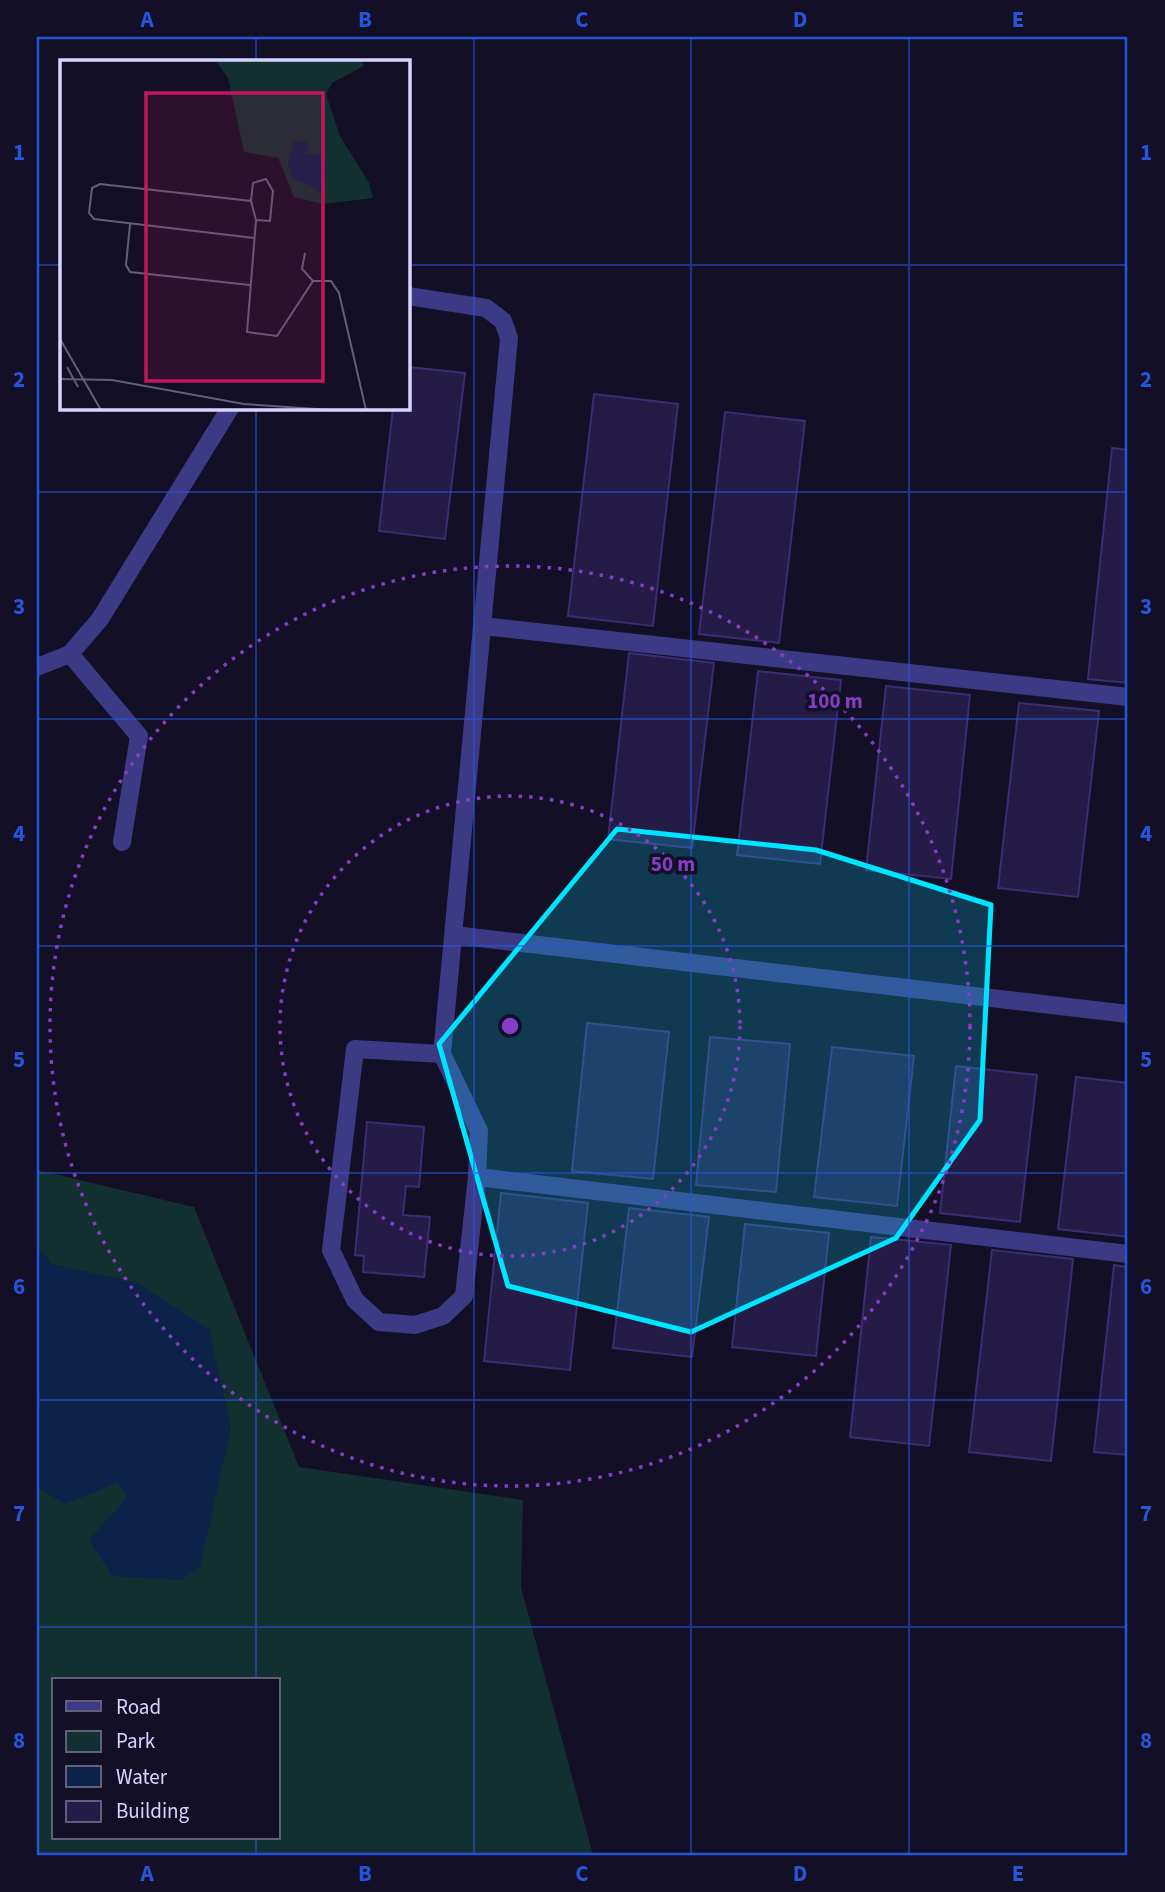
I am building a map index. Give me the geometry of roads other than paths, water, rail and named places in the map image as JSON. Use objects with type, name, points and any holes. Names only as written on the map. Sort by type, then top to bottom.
[{"type":"lane","points":[[410,296],[486,308],[502,321],[509,338],[442,1054],[480,1131],[464,1296],[443,1316],[415,1325],[379,1322],[355,1300],[331,1250],[355,1049],[442,1054]]},
{"type":"lane","points":[[37,667],[70,654],[100,619],[229,410]]},
{"type":"lane","points":[[483,626],[1128,697]]},
{"type":"lane","points":[[70,654],[139,736],[122,842]]},
{"type":"lane","points":[[454,935],[1128,1014]]},
{"type":"lane","points":[[477,1177],[1128,1254]]},
{"type":"water","points":[[37,1246],[52,1264],[138,1283],[209,1329],[231,1428],[200,1567],[181,1580],[112,1576],[89,1540],[127,1497],[117,1483],[65,1504],[37,1487]]}]
